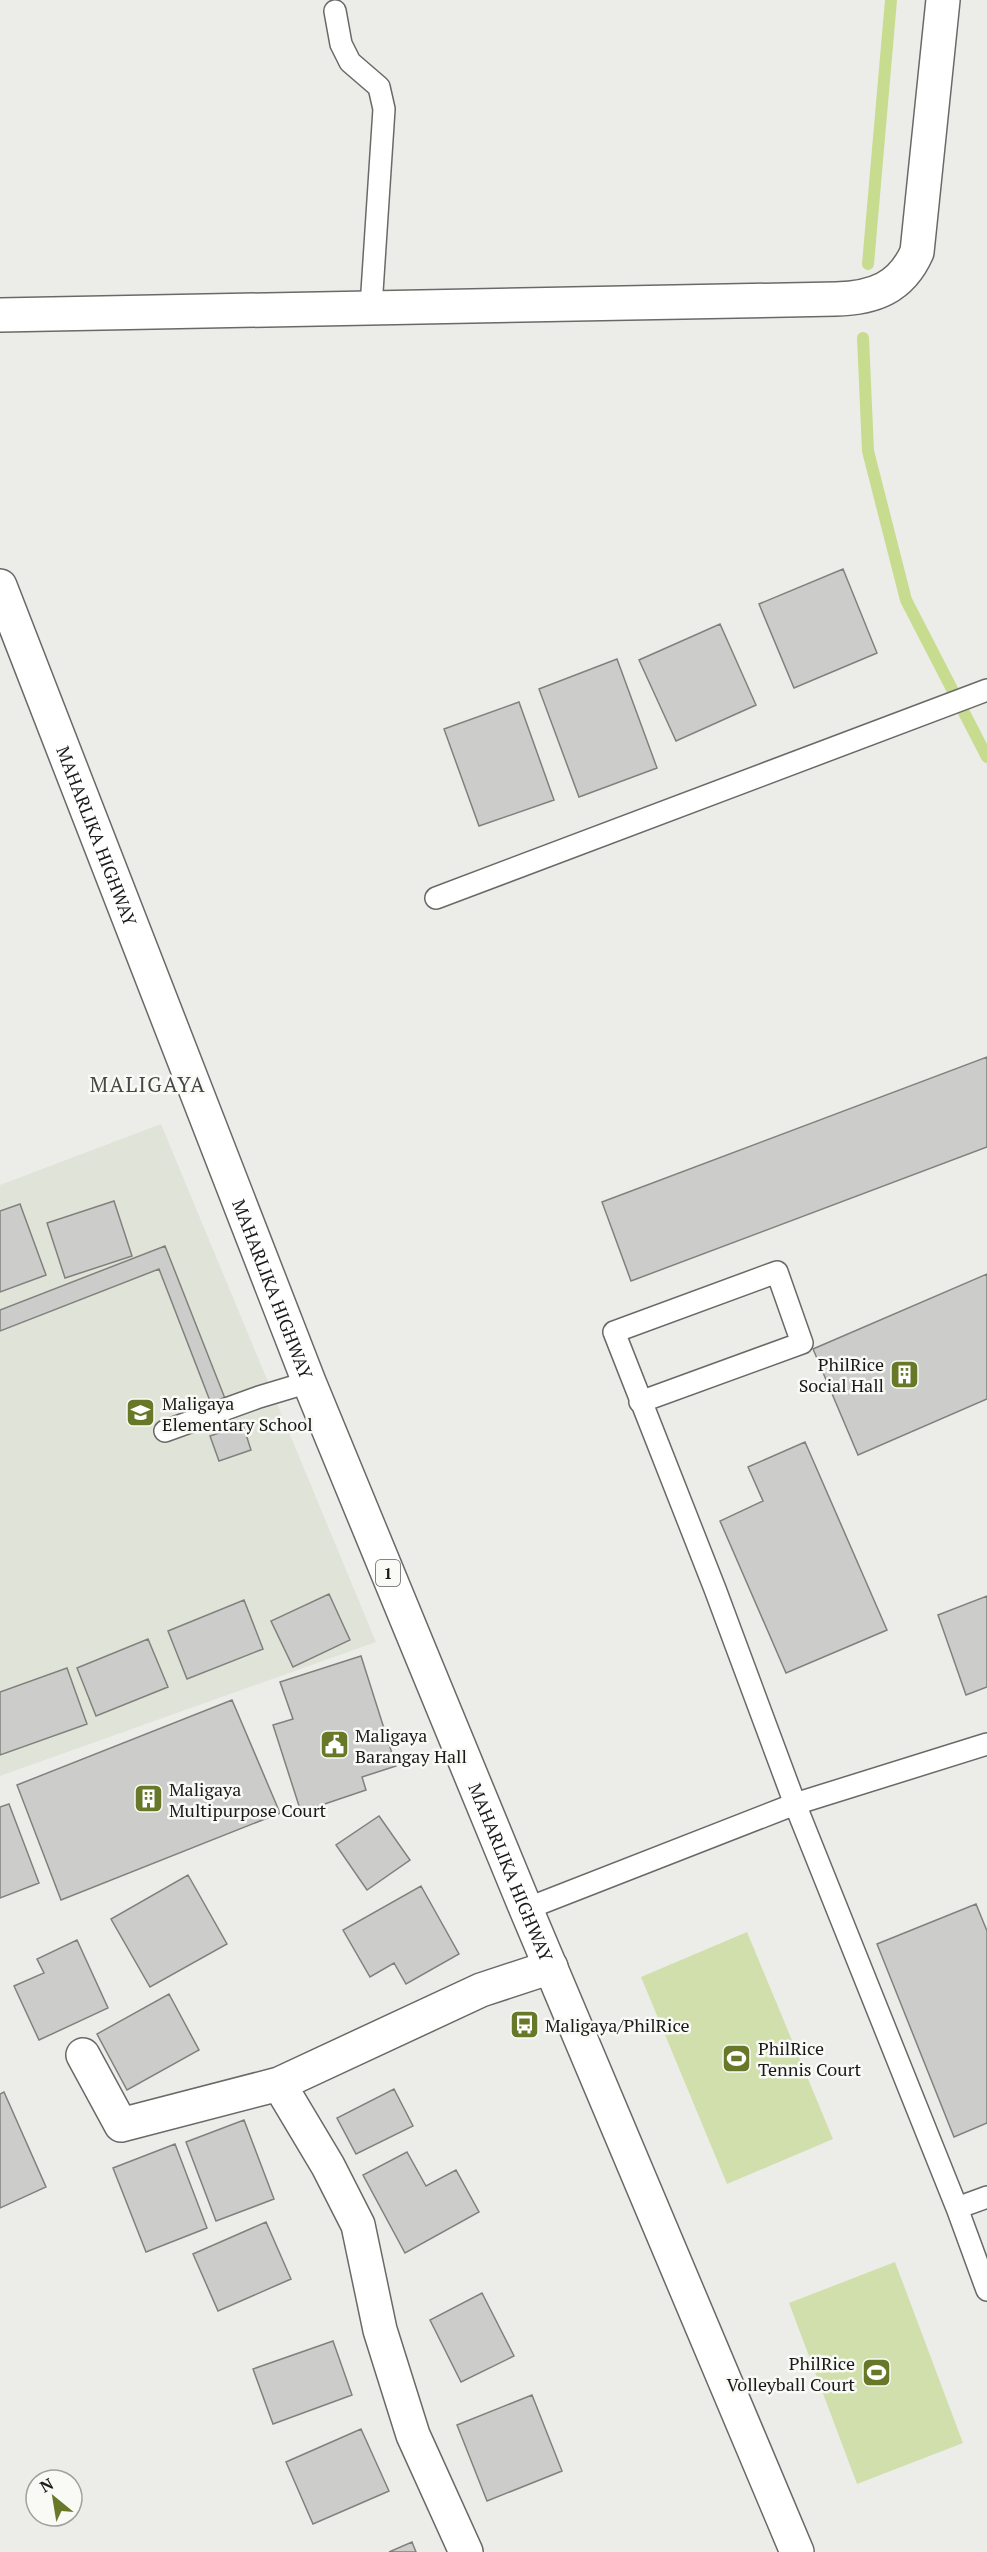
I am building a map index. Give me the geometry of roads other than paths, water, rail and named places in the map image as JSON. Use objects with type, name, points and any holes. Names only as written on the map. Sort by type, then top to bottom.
[{"type":"main road","points":[[0,315],[836,299],[859,297],[886,288],[899,280],[910,268],[917,252],[943,0]]},
{"type":"main road","name":"MAHARLIKA HIGHWAY","points":[[0,586],[309,1382],[526,1909],[797,2552]]},
{"type":"main road","points":[[82,2055],[120,2125],[279,2084],[481,1990],[551,1967]]},
{"type":"main road","points":[[279,2084],[328,2166],[358,2225],[381,2330],[413,2435],[466,2552]]},
{"type":"lane","points":[[335,11],[341,44],[350,62],[379,87],[384,109],[371,307]]},
{"type":"lane","points":[[436,898],[987,690]]},
{"type":"lane","points":[[640,1402],[802,1342],[777,1272],[614,1332],[640,1402],[716,1589],[795,1804],[957,2208],[987,2290]]},
{"type":"lane","points":[[165,1431],[259,1397],[309,1382]]},
{"type":"lane","points":[[526,1909],[795,1804],[987,1744]]},
{"type":"lane","points":[[957,2208],[987,2197]]},
{"type":"waterway","points":[[868,264],[891,0]]},
{"type":"waterway","points":[[863,338],[868,451],[906,600],[987,757]]},
{"type":"place","name":"PhilRice Social Hall","points":[[905,1374]]},
{"type":"place","name":"Maligaya Elementary School","points":[[141,1413]]},
{"type":"place","name":"Maligaya Barangay Hall","points":[[334,1745]]},
{"type":"place","name":"Maligaya Multipurpose Court","points":[[148,1799]]},
{"type":"place","name":"Maligaya/PhilRice","points":[[524,2025]]},
{"type":"place","name":"PhilRice Tennis Court","points":[[737,2058]]},
{"type":"place","name":"PhilRice Volleyball Court","points":[[876,2373]]},
{"type":"district","name":"MALIGAYA","points":[[148,1084]]}]
